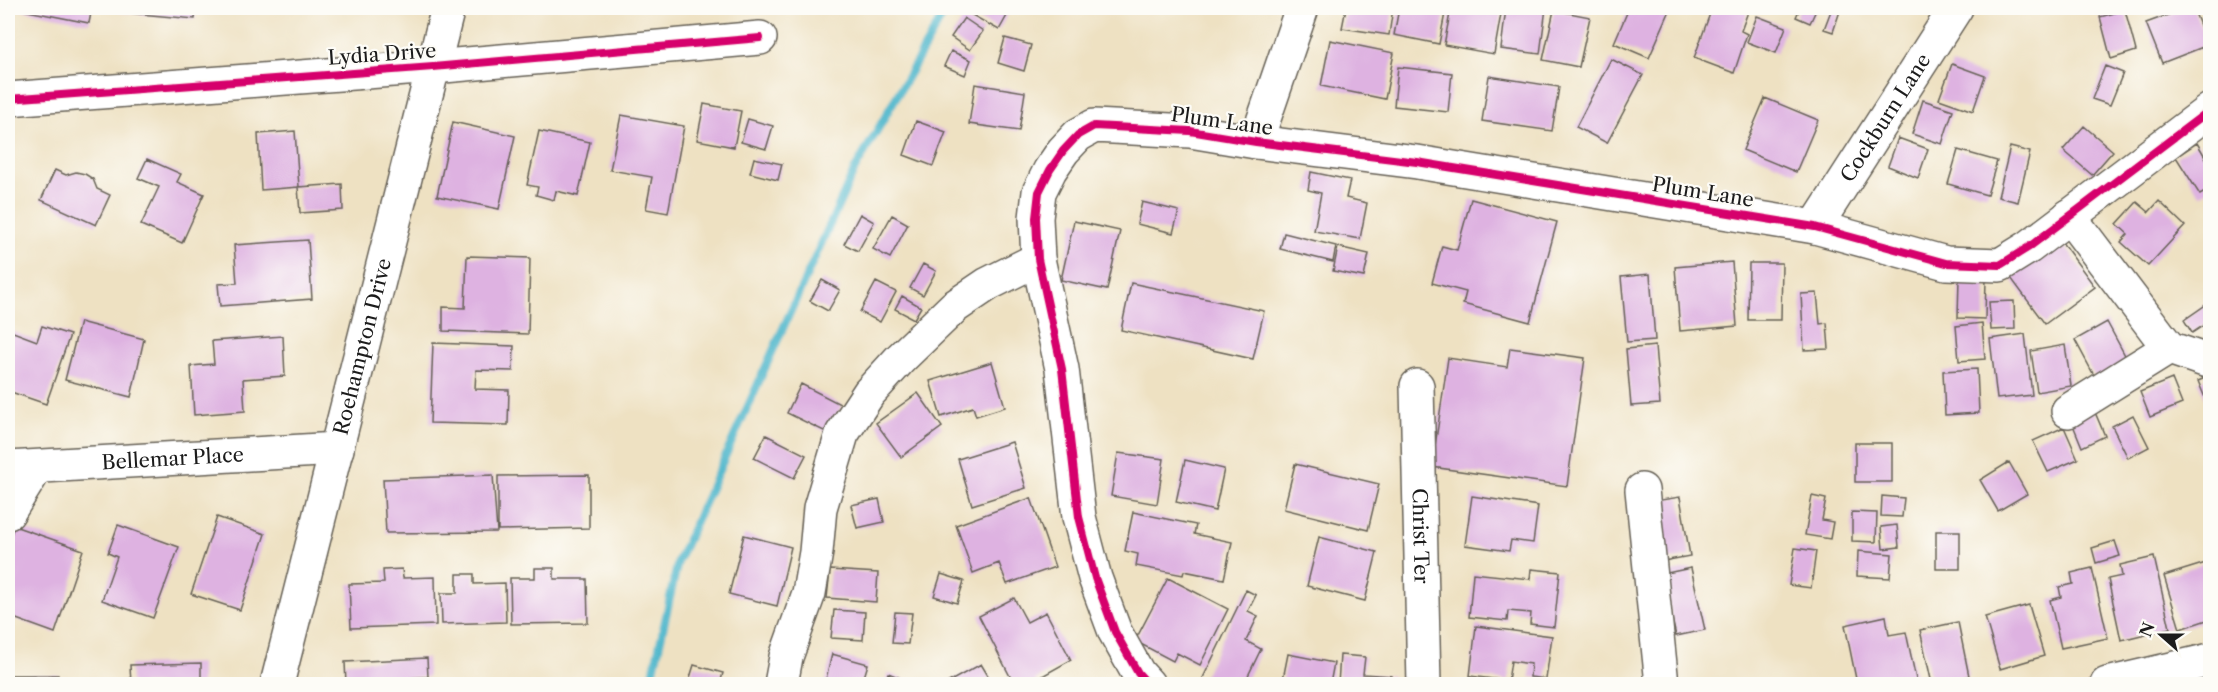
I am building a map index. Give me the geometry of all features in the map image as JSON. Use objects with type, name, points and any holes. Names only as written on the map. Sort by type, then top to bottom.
[{"type":"street","name":"Roehampton Drive","points":[[277,684],[448,8]]},
{"type":"street","points":[[1256,142],[1302,8]]},
{"type":"street","name":"Cockburn Lane","points":[[1815,227],[1956,8]]},
{"type":"street","name":"Lydia Drive","points":[[8,99],[433,67],[760,38]]},
{"type":"street","name":"Plum Lane","points":[[1137,681],[1095,579],[1079,517],[1062,369],[1038,258],[1036,218],[1040,192],[1050,170],[1063,151],[1078,135],[1094,126],[1190,131],[1256,142],[1417,162],[1815,227],[1946,263],[2000,265],[2029,247],[2211,110]]},
{"type":"street","points":[[2069,216],[2169,348],[2211,362]]},
{"type":"street","points":[[781,684],[786,657],[809,593],[820,508],[842,434],[869,393],[901,358],[954,307],[988,284],[1038,258]]},
{"type":"street","points":[[2068,411],[2169,348]]},
{"type":"street","name":"Christ Ter","points":[[1417,386],[1424,684]]},
{"type":"street","name":"Bellemar Place","points":[[22,468],[338,449]]},
{"type":"street","points":[[8,513],[22,468]]},
{"type":"street","points":[[1642,490],[1662,684]]},
{"type":"street","points":[[2107,684],[2211,660]]},
{"type":"building","points":[[17,8],[92,8],[89,23]]},
{"type":"building","points":[[118,8],[196,8],[195,19],[118,12]]},
{"type":"building","points":[[976,8],[1001,8],[1009,12],[999,30],[972,15]]},
{"type":"building","points":[[1346,8],[1393,8],[1389,35],[1342,28]]},
{"type":"building","points":[[1399,8],[1446,8],[1439,44],[1394,35]]},
{"type":"building","points":[[1451,8],[1502,8],[1494,54],[1444,45]]},
{"type":"building","points":[[1506,8],[1546,8],[1540,54],[1501,49]]},
{"type":"building","points":[[1629,8],[1671,8],[1649,58],[1614,43]]},
{"type":"building","points":[[1712,8],[1749,9],[1741,31],[1747,34],[1734,73],[1694,58]]},
{"type":"building","points":[[1800,8],[1817,8],[1810,23],[1796,17]]},
{"type":"building","points":[[1832,8],[1841,8],[1833,32],[1824,29]]},
{"type":"building","points":[[2187,8],[2193,8],[2208,45],[2162,63],[2146,23]]},
{"type":"building","points":[[1554,10],[1590,17],[1579,67],[1543,60]]},
{"type":"building","points":[[2125,10],[2136,51],[2111,59],[2100,17]]},
{"type":"building","points":[[1757,16],[1786,27],[1776,53],[1747,42]]},
{"type":"building","points":[[964,18],[983,31],[970,50],[951,37]]},
{"type":"building","points":[[1005,38],[1031,45],[1024,71],[998,63]]},
{"type":"building","points":[[1330,40],[1394,53],[1385,99],[1321,86]]},
{"type":"building","points":[[951,51],[971,60],[965,75],[944,66]]},
{"type":"building","points":[[1611,59],[1643,75],[1607,143],[1576,127]]},
{"type":"building","points":[[1952,64],[1985,76],[1973,111],[1939,99]]},
{"type":"building","points":[[2105,66],[2123,73],[2110,105],[2092,99]]},
{"type":"building","points":[[1398,67],[1452,73],[1448,112],[1394,106]]},
{"type":"building","points":[[1489,76],[1559,87],[1552,131],[1482,121]]},
{"type":"building","points":[[975,84],[1025,92],[1019,131],[969,124]]},
{"type":"building","points":[[1765,98],[1818,120],[1796,172],[1743,150]]},
{"type":"building","points":[[1923,100],[1953,110],[1942,144],[1912,134]]},
{"type":"building","points":[[704,104],[741,111],[734,147],[697,140]]},
{"type":"building","points":[[621,115],[684,126],[668,213],[646,209],[652,177],[610,170]]},
{"type":"building","points":[[748,119],[773,126],[766,149],[741,142]]},
{"type":"building","points":[[916,121],[946,132],[933,166],[904,155]]},
{"type":"building","points":[[453,122],[515,136],[499,209],[437,196]]},
{"type":"building","points":[[2084,126],[2113,151],[2092,175],[2063,150]]},
{"type":"building","points":[[295,131],[299,187],[261,190],[258,134]]},
{"type":"building","points":[[539,131],[590,142],[578,196],[556,191],[554,200],[536,195],[538,187],[527,185]]},
{"type":"building","points":[[1898,138],[1928,149],[1918,178],[1888,166]]},
{"type":"building","points":[[2197,143],[2210,165],[2210,189],[2200,195],[2176,157]]},
{"type":"building","points":[[2010,147],[2030,152],[2018,202],[1998,197]]},
{"type":"building","points":[[1958,150],[1997,161],[1987,195],[1948,184]]},
{"type":"building","points":[[754,158],[782,164],[778,180],[750,173]]},
{"type":"building","points":[[147,159],[181,174],[177,182],[204,194],[182,243],[141,225],[159,187],[138,178]]},
{"type":"building","points":[[8,167],[12,200],[8,201]]},
{"type":"building","points":[[55,170],[66,175],[76,172],[85,174],[93,179],[97,189],[110,195],[96,225],[41,200]]},
{"type":"building","points":[[1311,172],[1350,180],[1346,198],[1367,203],[1360,239],[1314,231],[1321,193],[1308,190]]},
{"type":"building","points":[[342,184],[343,210],[300,213],[298,187]]},
{"type":"building","points":[[1471,199],[1557,222],[1530,322],[1463,304],[1466,292],[1432,283],[1442,246],[1457,250]]},
{"type":"building","points":[[2159,201],[2185,226],[2148,266],[2121,242],[2128,234],[2117,224],[2137,202],[2149,212]]},
{"type":"building","points":[[1142,202],[1179,211],[1173,233],[1137,224]]},
{"type":"building","points":[[860,214],[874,222],[858,251],[844,244]]},
{"type":"building","points":[[892,215],[908,224],[890,258],[873,249]]},
{"type":"building","points":[[1074,221],[1120,231],[1107,290],[1061,280]]},
{"type":"building","points":[[1284,233],[1336,246],[1333,262],[1280,249]]},
{"type":"building","points":[[308,240],[312,299],[220,306],[218,284],[237,283],[234,245]]},
{"type":"building","points":[[2061,241],[2095,287],[2045,324],[2011,278]]},
{"type":"building","points":[[1338,247],[1369,254],[1364,277],[1333,271]]},
{"type":"building","points":[[467,256],[530,258],[528,334],[443,331],[443,307],[465,308]]},
{"type":"building","points":[[1732,262],[1737,326],[1680,331],[1675,267]]},
{"type":"building","points":[[1749,263],[1782,263],[1781,320],[1748,320]]},
{"type":"building","points":[[923,264],[936,271],[923,295],[910,288]]},
{"type":"building","points":[[1650,274],[1655,340],[1627,342],[1621,277]]},
{"type":"building","points":[[1959,277],[1986,278],[1985,319],[1958,318]]},
{"type":"building","points":[[822,280],[840,290],[828,311],[810,301]]},
{"type":"building","points":[[876,282],[896,292],[880,322],[860,312]]},
{"type":"building","points":[[1131,283],[1264,311],[1253,359],[1121,330]]},
{"type":"building","points":[[1817,293],[1820,324],[1827,323],[1829,349],[1804,350],[1801,294]]},
{"type":"building","points":[[902,296],[921,307],[914,319],[895,309]]},
{"type":"building","points":[[2014,301],[2015,329],[1991,330],[1989,302]]},
{"type":"building","points":[[2210,302],[2210,321],[2192,333],[2184,320]]},
{"type":"building","points":[[80,322],[144,339],[131,397],[65,380]]},
{"type":"building","points":[[2107,322],[2128,361],[2096,379],[2075,340]]},
{"type":"building","points":[[1982,323],[1985,359],[1959,361],[1956,326]]},
{"type":"building","points":[[42,326],[70,335],[46,404],[8,391],[8,330],[37,341]]},
{"type":"building","points":[[2025,334],[2032,395],[1997,399],[1990,339]]},
{"type":"building","points":[[283,336],[285,376],[243,379],[245,411],[194,415],[191,366],[214,364],[212,341]]},
{"type":"building","points":[[433,343],[514,346],[513,371],[476,370],[475,389],[509,390],[508,425],[430,423]]},
{"type":"building","points":[[2065,345],[2071,386],[2037,392],[2031,351]]},
{"type":"building","points":[[1655,346],[1660,404],[1631,406],[1626,349]]},
{"type":"building","points":[[1510,348],[1585,358],[1567,486],[1432,467],[1448,358],[1507,367]]},
{"type":"building","points":[[992,362],[1005,407],[976,416],[973,407],[941,417],[930,381]]},
{"type":"building","points":[[1977,369],[1979,413],[1945,415],[1943,371]]},
{"type":"building","points":[[2210,376],[2210,410],[2198,381]]},
{"type":"building","points":[[2172,379],[2182,404],[2150,417],[2140,392]]},
{"type":"building","points":[[801,384],[842,405],[828,433],[787,413]]},
{"type":"building","points":[[918,393],[942,427],[901,457],[876,423]]},
{"type":"building","points":[[2094,410],[2105,436],[2082,447],[2071,420]]},
{"type":"building","points":[[2133,415],[2149,447],[2128,458],[2112,426]]},
{"type":"building","points":[[2064,427],[2078,459],[2048,472],[2033,441]]},
{"type":"building","points":[[766,435],[806,455],[794,478],[754,458]]},
{"type":"building","points":[[1012,442],[1026,488],[972,505],[958,459]]},
{"type":"building","points":[[1855,443],[1892,443],[1892,482],[1855,482]]},
{"type":"building","points":[[1118,453],[1164,459],[1157,504],[1111,496]]},
{"type":"building","points":[[1185,460],[1224,469],[1215,511],[1176,502]]},
{"type":"building","points":[[2009,462],[2027,494],[1998,511],[1980,480]]},
{"type":"building","points":[[1295,464],[1379,484],[1368,530],[1284,509]]},
{"type":"building","points":[[493,475],[497,532],[386,533],[383,479]]},
{"type":"building","points":[[589,475],[589,528],[498,530],[498,476]]},
{"type":"building","points":[[1472,496],[1538,506],[1533,543],[1511,540],[1509,551],[1465,545]]},
{"type":"building","points":[[1812,496],[1826,499],[1822,520],[1833,522],[1830,539],[1805,535]]},
{"type":"building","points":[[1882,496],[1904,498],[1902,517],[1881,516]]},
{"type":"building","points":[[1680,497],[1690,556],[1658,562],[1648,502]]},
{"type":"building","points":[[1031,498],[1055,567],[1007,584],[999,563],[973,573],[956,525]]},
{"type":"building","points":[[879,499],[884,522],[857,528],[851,505]]},
{"type":"building","points":[[1133,512],[1196,525],[1194,534],[1232,542],[1224,579],[1184,571],[1183,575],[1136,566],[1138,554],[1125,551]]},
{"type":"building","points":[[1852,512],[1877,513],[1876,542],[1852,541]]},
{"type":"building","points":[[217,517],[265,534],[240,610],[191,594]]},
{"type":"building","points":[[118,525],[179,547],[153,618],[102,600],[117,557],[108,553]]},
{"type":"building","points":[[1897,525],[1899,547],[1883,549],[1881,527]]},
{"type":"building","points":[[14,526],[83,550],[55,633],[8,616],[8,543]]},
{"type":"building","points":[[1936,531],[1960,531],[1960,569],[1936,569]]},
{"type":"building","points":[[744,535],[791,547],[777,606],[729,594]]},
{"type":"building","points":[[1319,537],[1377,552],[1365,601],[1307,586]]},
{"type":"building","points":[[2115,541],[2120,556],[2096,563],[2092,548]]},
{"type":"building","points":[[1795,548],[1816,551],[1811,588],[1789,585]]},
{"type":"building","points":[[1858,551],[1892,554],[1890,578],[1857,576]]},
{"type":"building","points":[[2154,557],[2170,628],[2121,640],[2108,579],[2122,576],[2120,565]]},
{"type":"building","points":[[2209,562],[2210,619],[2180,629],[2164,576]]},
{"type":"building","points":[[535,568],[554,568],[554,579],[587,579],[588,623],[511,624],[510,578],[535,578]]},
{"type":"building","points":[[1691,568],[1705,630],[1676,636],[1662,574]]},
{"type":"building","points":[[2092,568],[2108,638],[2061,648],[2050,600],[2061,597],[2059,587],[2073,584],[2071,573]]},
{"type":"building","points":[[402,569],[403,578],[435,577],[436,625],[351,628],[349,584],[384,583],[383,570]]},
{"type":"building","points":[[1531,569],[1560,572],[1554,627],[1530,624],[1531,613],[1508,611],[1507,621],[1469,617],[1473,573],[1530,579]]},
{"type":"building","points":[[830,570],[878,573],[876,602],[827,598]]},
{"type":"building","points":[[457,574],[474,574],[474,584],[505,583],[506,622],[442,624],[441,593],[457,593]]},
{"type":"building","points":[[941,574],[964,581],[957,603],[934,596]]},
{"type":"building","points":[[1168,578],[1228,609],[1200,665],[1177,653],[1173,661],[1135,641]]},
{"type":"building","points":[[1246,590],[1256,595],[1248,611],[1258,616],[1246,641],[1261,649],[1244,684],[1200,684]]},
{"type":"building","points":[[1014,598],[1027,622],[1046,612],[1071,660],[1035,680],[1037,684],[1014,684],[979,616]]},
{"type":"building","points":[[2029,605],[2044,656],[2000,669],[1985,617]]},
{"type":"building","points":[[834,610],[865,612],[863,640],[831,638]]},
{"type":"building","points":[[895,612],[912,613],[908,644],[892,643]]},
{"type":"building","points":[[1886,616],[1889,635],[1906,632],[1917,684],[1857,684],[1845,625]]},
{"type":"building","points":[[1958,622],[1969,676],[1932,684],[1920,630]]},
{"type":"building","points":[[1476,626],[1552,636],[1546,679],[1530,677],[1531,664],[1511,661],[1508,681],[1470,676]]},
{"type":"building","points":[[832,654],[868,664],[862,684],[825,683]]},
{"type":"building","points":[[1288,654],[1334,663],[1330,684],[1282,684]]},
{"type":"building","points":[[1340,655],[1365,657],[1363,674],[1392,676],[1392,684],[1338,684]]},
{"type":"building","points":[[427,658],[428,677],[404,678],[405,684],[346,684],[345,662]]},
{"type":"building","points":[[201,663],[201,684],[131,684],[130,665]]},
{"type":"building","points":[[981,664],[993,684],[945,684]]},
{"type":"building","points":[[694,665],[723,673],[720,684],[688,684]]},
{"type":"building","points":[[888,673],[908,681],[907,684],[884,684]]},
{"type":"building","points":[[8,675],[58,675],[58,684],[8,684]]},
{"type":"waterway","points":[[651,684],[678,561],[854,171],[947,8]]},
{"type":"cycle path","points":[[8,99],[433,67],[760,38]]},
{"type":"cycle path","points":[[1148,684],[1138,673],[1115,632],[1095,578],[1079,517],[1062,369],[1038,259],[1036,218],[1039,192],[1063,151],[1078,135],[1094,126],[1190,131],[1256,142],[1417,162],[1815,227],[1946,263],[2000,265],[2029,247],[2210,110]]}]
